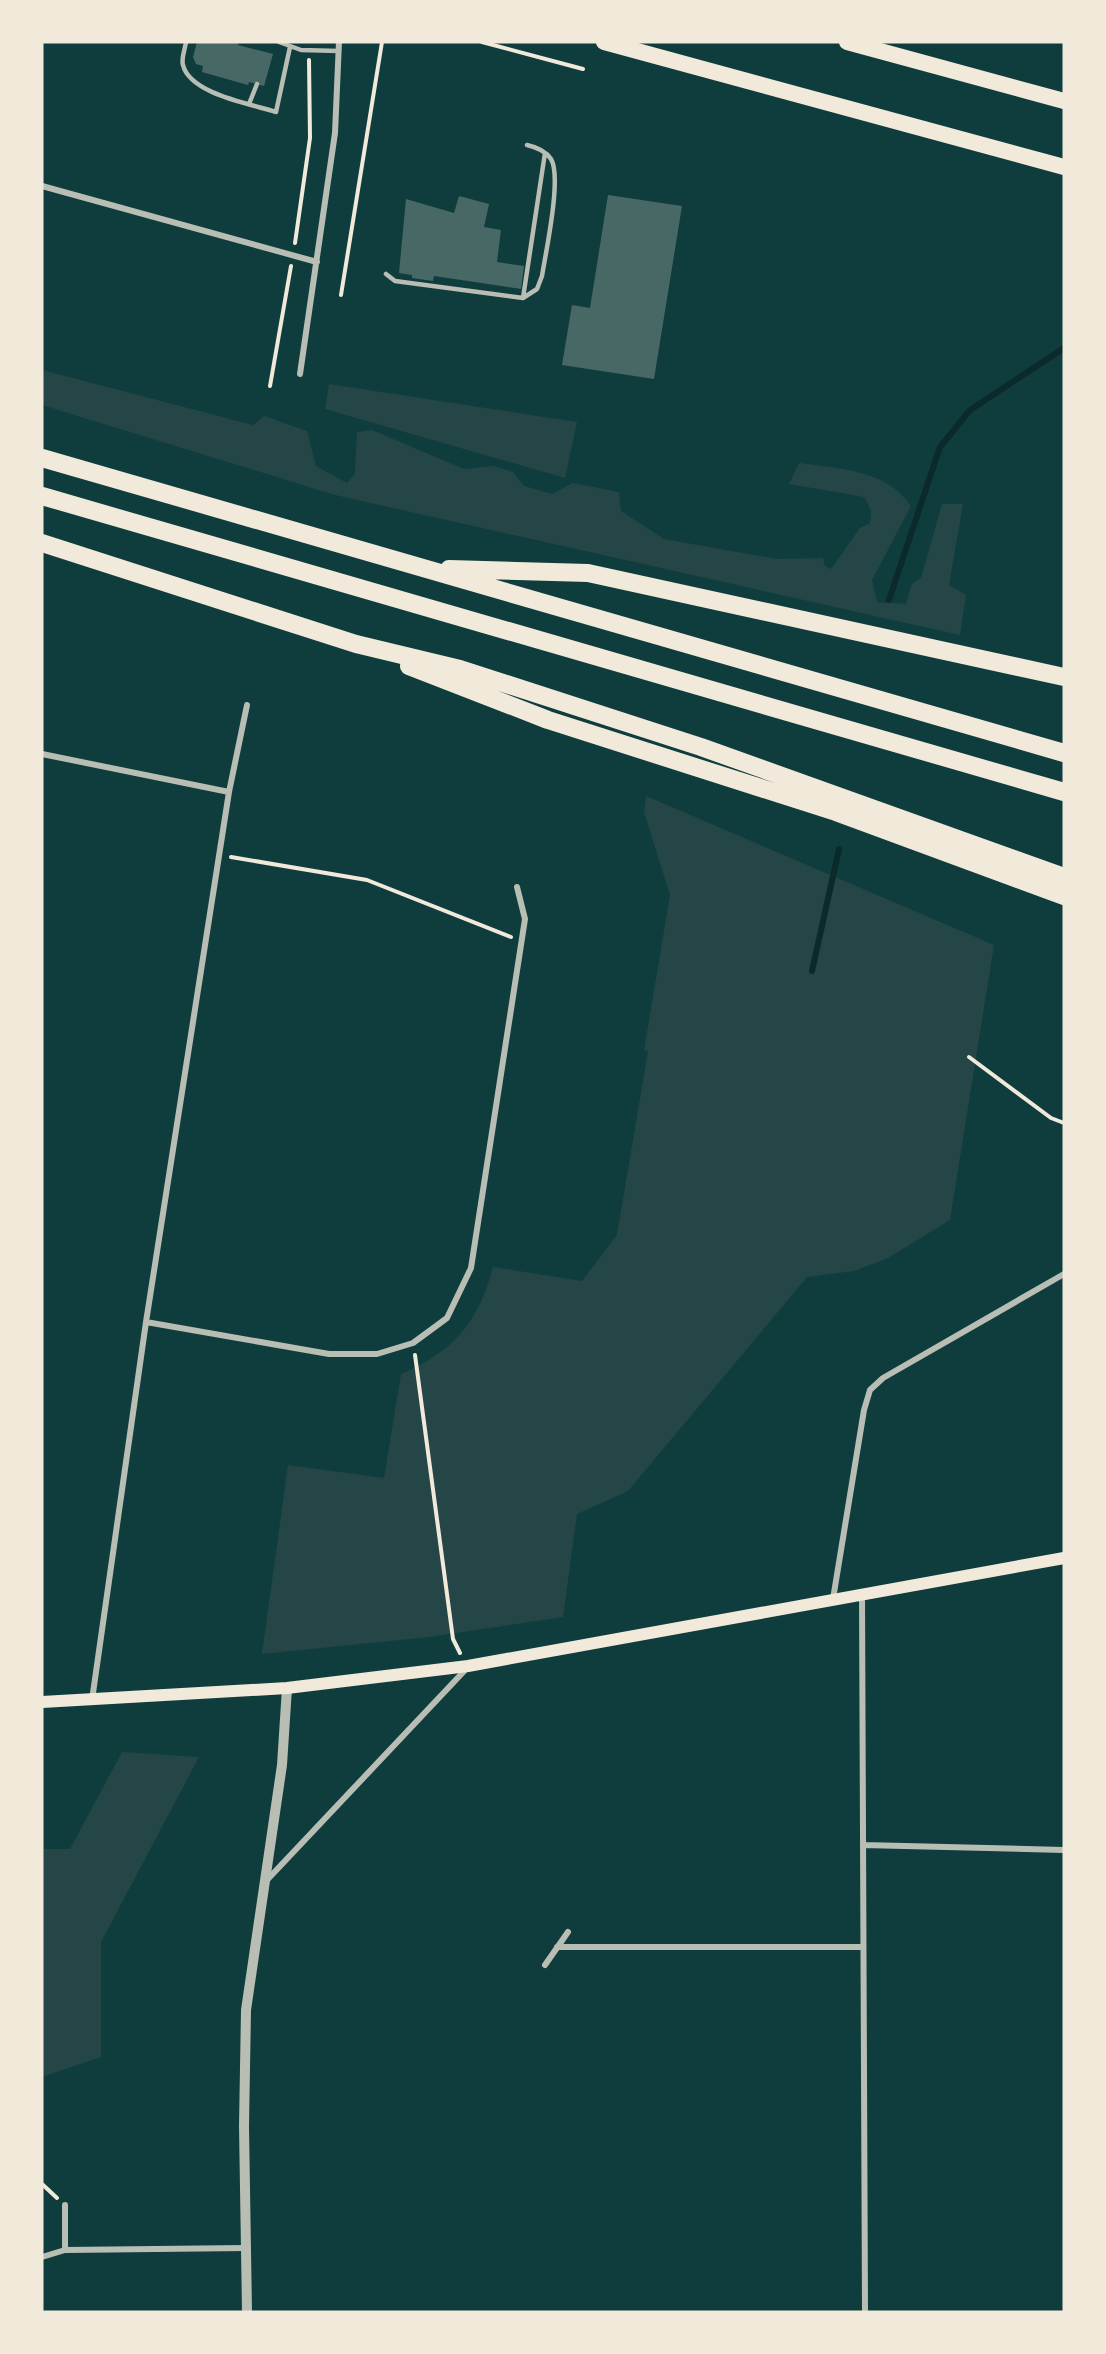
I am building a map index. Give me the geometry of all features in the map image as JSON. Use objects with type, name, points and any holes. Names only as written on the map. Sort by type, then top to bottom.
[{"type":"highway","points":[[604,42],[1064,167]]},
{"type":"highway","points":[[847,42],[1064,101]]},
{"type":"highway","points":[[42,458],[1064,753]]},
{"type":"highway","points":[[42,496],[1064,792]]},
{"type":"highway","points":[[42,543],[356,644],[548,720],[836,812],[1064,896]]},
{"type":"highway","points":[[424,568],[588,573],[1064,677]]},
{"type":"highway","points":[[356,644],[460,669],[701,747],[1064,877]]},
{"type":"main road","points":[[42,1702],[287,1688],[468,1666],[1064,1558]]},
{"type":"street","points":[[300,374],[335,133],[339,42]]},
{"type":"street","points":[[42,186],[317,262]]},
{"type":"street","points":[[92,1700],[146,1322],[229,792],[247,705]]},
{"type":"street","points":[[42,754],[229,792]]},
{"type":"street","points":[[146,1322],[329,1354],[377,1354],[413,1343],[447,1318],[471,1268],[525,919],[517,887]]},
{"type":"street","points":[[832,1600],[864,1410],[870,1390],[883,1378],[1064,1274]]},
{"type":"street","points":[[862,1594],[865,2312]]},
{"type":"street","points":[[266,1882],[468,1666]]},
{"type":"street","points":[[247,2312],[246,2010],[282,1765],[287,1688]]},
{"type":"street","points":[[863,1845],[1064,1850]]},
{"type":"street","points":[[546,1965],[568,1932]]},
{"type":"street","points":[[557,1947],[863,1947]]},
{"type":"street","points":[[65,2205],[65,2250]]},
{"type":"street","points":[[42,2257],[65,2250],[246,2248]]},
{"type":"lane","points":[[186,42],[182,64],[189,78],[203,88],[276,111],[290,47]]},
{"type":"lane","points":[[279,42],[290,47],[309,50],[339,51]]},
{"type":"lane","points":[[249,104],[257,84]]},
{"type":"lane","points":[[386,274],[396,280],[523,298],[537,289],[542,276],[556,176],[546,153],[527,144]]},
{"type":"lane","points":[[523,298],[546,153]]},
{"type":"path","points":[[341,295],[382,42]]},
{"type":"path","points":[[482,42],[583,69]]},
{"type":"path","points":[[270,386],[293,255],[310,138],[309,50]]},
{"type":"path","points":[[219,855],[367,880],[522,942]]},
{"type":"path","points":[[969,1057],[1050,1118],[1064,1123]]},
{"type":"path","points":[[413,1343],[453,1640],[468,1666]]},
{"type":"path","points":[[42,2184],[65,2205]]},
{"type":"shaded area","points":[[42,370],[253,425],[264,416],[307,431],[316,466],[347,483],[355,474],[357,432],[372,430],[464,469],[493,466],[513,472],[524,486],[552,494],[573,483],[619,492],[621,511],[664,539],[777,559],[823,558],[825,566],[831,569],[860,528],[870,523],[871,510],[864,497],[789,484],[799,463],[861,473],[889,485],[911,506],[872,580],[877,602],[906,604],[912,584],[921,578],[942,504],[963,504],[949,585],[966,595],[960,635],[335,495],[42,405]]},
{"type":"shaded area","points":[[329,384],[577,422],[565,478],[325,409]]},
{"type":"shaded area","points":[[646,796],[994,945],[950,1220],[888,1258],[854,1271],[807,1277],[628,1491],[577,1514],[563,1617],[429,1637],[262,1654],[288,1465],[384,1478],[401,1374],[436,1355],[461,1333],[480,1304],[493,1267],[582,1281],[617,1235],[648,1051],[644,1050],[670,895],[644,812]]},
{"type":"shaded area","points":[[122,1752],[199,1757],[101,1942],[101,2057],[42,2077],[42,1849],[70,1849]]},
{"type":"building","points":[[197,42],[239,42],[238,45],[273,54],[264,86],[249,82],[248,85],[202,72],[203,66],[196,64],[193,57]]},
{"type":"building","points":[[608,195],[682,206],[654,379],[562,365],[572,305],[590,308]]},
{"type":"building","points":[[459,196],[489,204],[484,227],[501,230],[497,262],[524,266],[521,289],[434,276],[433,281],[412,278],[412,275],[399,273],[406,199],[454,213]]},
{"type":"waterway","points":[[889,600],[940,447],[970,410],[1064,348]]},
{"type":"waterway","points":[[812,971],[839,849]]}]
